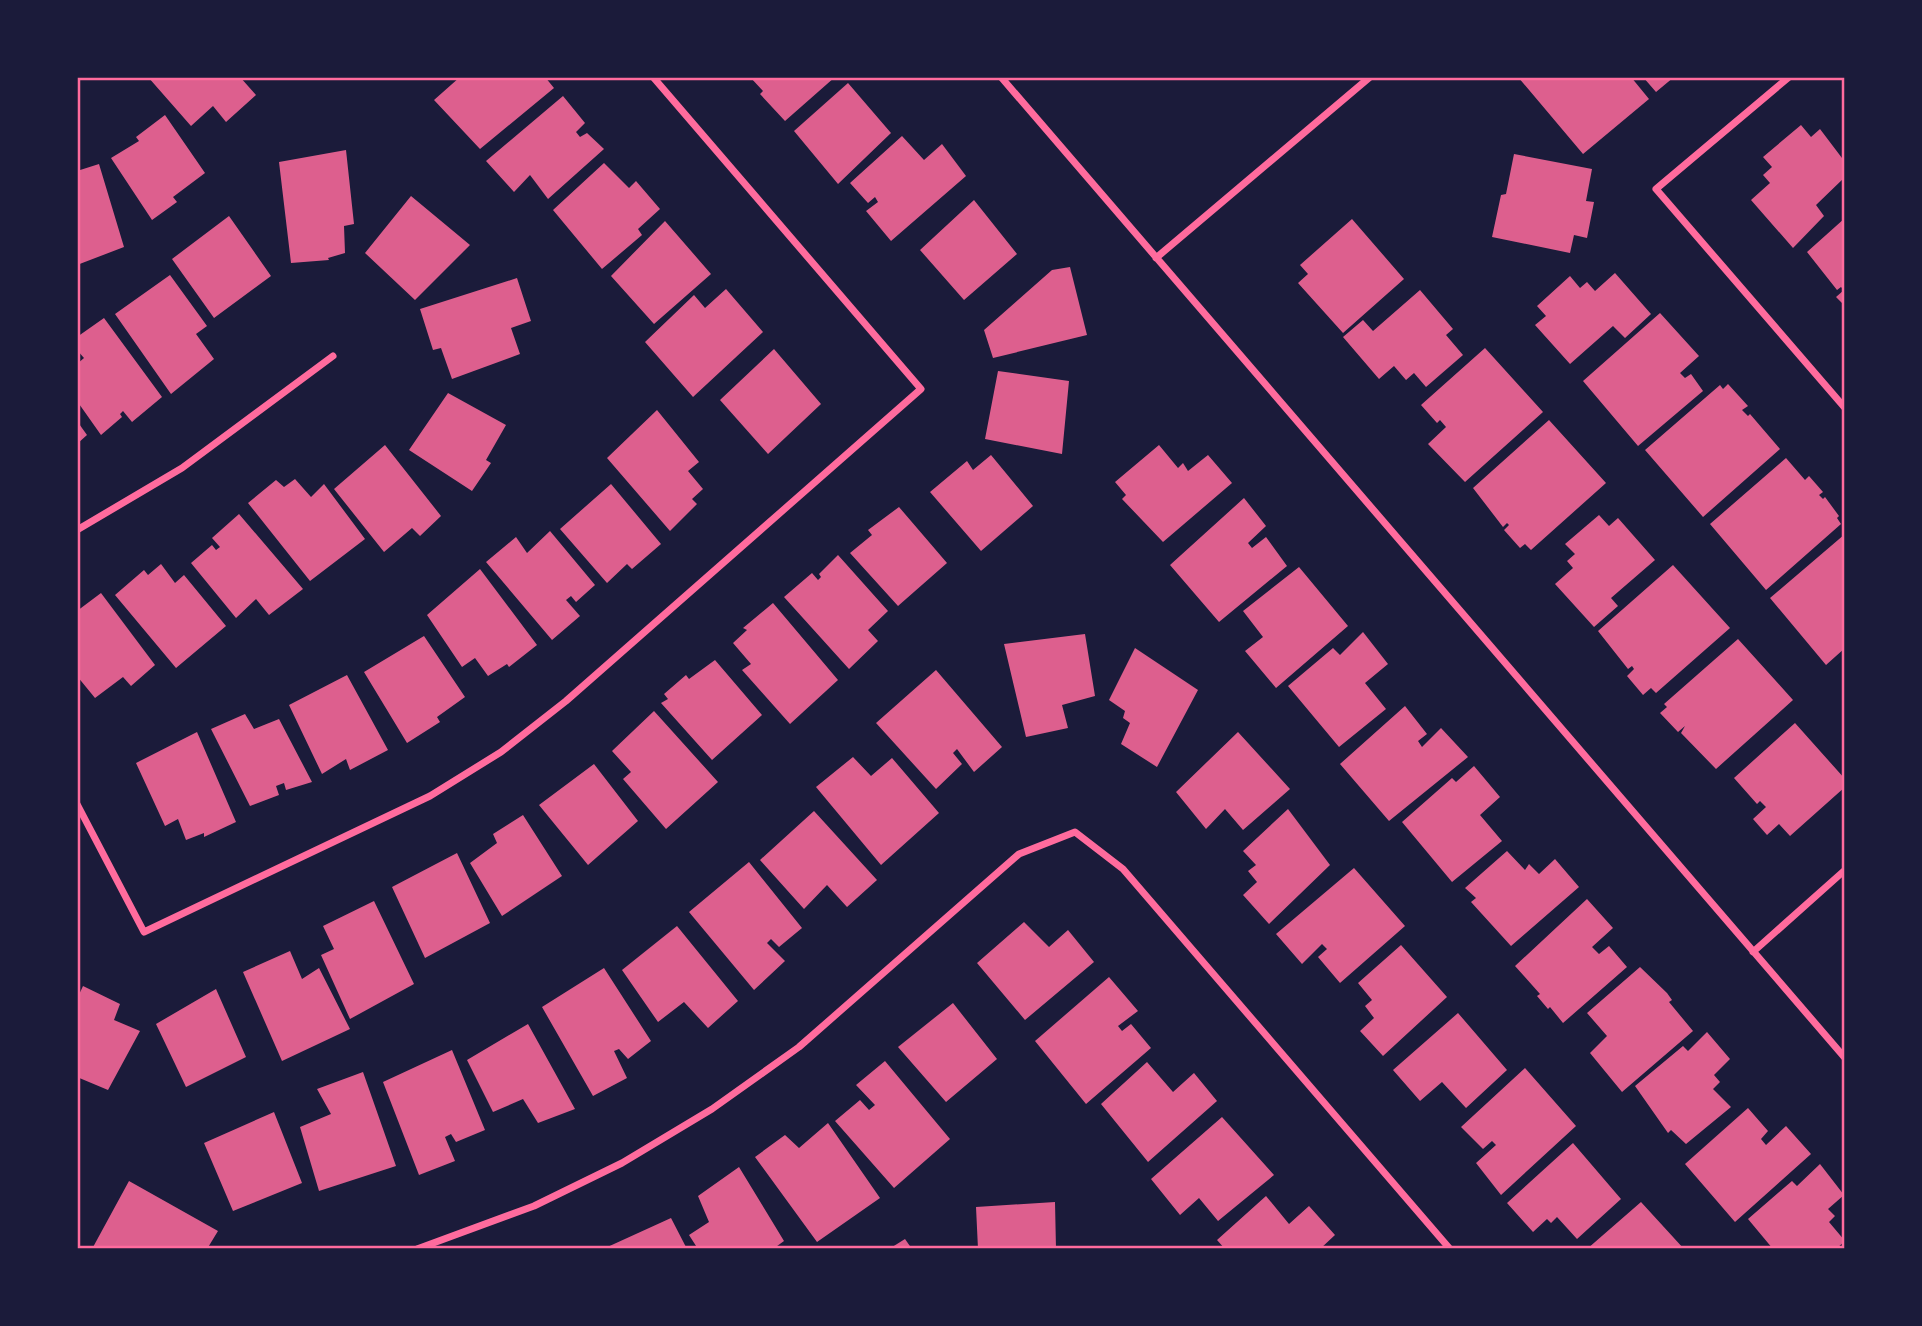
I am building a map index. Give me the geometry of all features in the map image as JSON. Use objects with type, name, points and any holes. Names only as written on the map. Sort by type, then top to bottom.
[{"type":"street","points":[[77,804],[144,932],[430,796],[500,752],[566,701],[921,389],[653,77]]},
{"type":"street","points":[[1002,77],[1845,1058]]},
{"type":"street","points":[[1156,258],[1370,77]]},
{"type":"street","points":[[1789,77],[1656,188],[1845,408]]},
{"type":"street","points":[[77,530],[182,468],[333,356]]},
{"type":"street","points":[[418,1249],[534,1206],[622,1163],[712,1109],[799,1047],[1019,854],[1075,832],[1123,869],[1450,1249]]},
{"type":"street","points":[[1753,951],[1845,870]]},
{"type":"building","points":[[148,77],[240,77],[256,95],[226,122],[213,106],[191,126]]},
{"type":"building","points":[[460,77],[545,77],[554,88],[480,149],[434,100]]},
{"type":"building","points":[[750,77],[835,77],[785,121],[760,94],[763,91]]},
{"type":"building","points":[[1518,77],[1631,77],[1649,99],[1583,154]]},
{"type":"building","points":[[1643,77],[1674,77],[1656,92]]},
{"type":"building","points":[[848,83],[891,133],[838,184],[794,131]]},
{"type":"building","points":[[563,96],[585,123],[576,132],[580,137],[587,133],[604,149],[548,199],[530,175],[514,192],[486,161]]},
{"type":"building","points":[[165,115],[205,173],[173,197],[177,202],[152,220],[111,158],[139,141],[136,137]]},
{"type":"building","points":[[1801,125],[1811,137],[1820,129],[1845,162],[1845,177],[1816,205],[1824,216],[1793,248],[1751,200],[1770,183],[1763,175],[1772,167],[1763,157]]},
{"type":"building","points":[[902,136],[924,160],[942,144],[966,176],[891,241],[866,211],[878,202],[875,197],[868,203],[850,183]]},
{"type":"building","points":[[346,150],[354,224],[344,226],[345,253],[328,258],[329,260],[291,263],[279,162]]},
{"type":"building","points":[[1514,154],[1592,169],[1586,201],[1594,202],[1587,238],[1574,235],[1570,253],[1492,237],[1501,195],[1506,194]]},
{"type":"building","points":[[604,163],[629,188],[636,181],[660,209],[638,229],[642,235],[602,269],[553,210]]},
{"type":"building","points":[[99,164],[124,247],[77,265],[77,171]]},
{"type":"building","points":[[411,196],[470,245],[415,300],[365,253]]},
{"type":"building","points":[[974,200],[1017,254],[964,300],[920,250]]},
{"type":"building","points":[[229,216],[271,276],[214,318],[172,259]]},
{"type":"building","points":[[1845,218],[1845,306],[1836,297],[1844,290],[1841,287],[1837,290],[1807,252]]},
{"type":"building","points":[[1352,219],[1404,279],[1343,333],[1298,283],[1308,274],[1300,265]]},
{"type":"building","points":[[665,221],[711,274],[654,324],[611,276]]},
{"type":"building","points":[[1070,267],[1087,335],[993,358],[984,330],[1052,270]]},
{"type":"building","points":[[1615,273],[1651,314],[1625,338],[1613,326],[1570,364],[1535,325],[1546,316],[1537,306],[1570,276],[1580,288],[1587,282],[1595,291]]},
{"type":"building","points":[[170,275],[207,326],[196,334],[214,359],[171,394],[115,314]]},
{"type":"building","points":[[517,278],[531,321],[511,328],[520,354],[452,379],[441,348],[433,350],[420,309]]},
{"type":"building","points":[[726,289],[763,332],[693,397],[645,342],[694,295],[705,308]]},
{"type":"building","points":[[1420,290],[1453,329],[1446,335],[1463,355],[1426,387],[1414,373],[1406,380],[1394,366],[1379,379],[1343,337],[1363,320],[1373,331]]},
{"type":"building","points":[[1660,313],[1699,356],[1680,373],[1685,378],[1691,374],[1703,391],[1638,446],[1583,381]]},
{"type":"building","points":[[104,318],[162,397],[132,422],[123,411],[120,414],[122,417],[101,435],[77,401],[77,364],[84,358],[77,350],[77,337]]},
{"type":"building","points":[[1485,348],[1543,412],[1465,482],[1428,444],[1446,427],[1440,420],[1437,423],[1421,405]]},
{"type":"building","points":[[774,349],[821,404],[768,454],[720,400]]},
{"type":"building","points":[[998,371],[1069,381],[1062,454],[985,439]]},
{"type":"building","points":[[1728,384],[1748,406],[1742,410],[1748,416],[1750,414],[1780,449],[1703,517],[1645,450],[1720,385],[1723,389]]},
{"type":"building","points":[[448,393],[506,425],[486,460],[491,463],[472,491],[409,450]]},
{"type":"building","points":[[657,410],[699,462],[688,471],[703,489],[692,499],[697,504],[670,531],[607,458]]},
{"type":"building","points":[[1549,420],[1606,483],[1531,550],[1525,544],[1520,548],[1504,530],[1509,525],[1507,523],[1503,527],[1473,488]]},
{"type":"building","points":[[77,421],[87,435],[77,444]]},
{"type":"building","points":[[385,445],[441,516],[420,536],[412,528],[384,552],[334,489]]},
{"type":"building","points":[[1159,445],[1178,468],[1183,463],[1188,471],[1208,455],[1232,483],[1163,542],[1122,499],[1126,495],[1115,482]]},
{"type":"building","points":[[991,455],[1033,506],[981,551],[930,492],[967,461],[973,470]]},
{"type":"building","points":[[1786,458],[1805,480],[1809,476],[1823,492],[1819,495],[1823,499],[1825,497],[1839,516],[1837,518],[1841,524],[1766,590],[1710,524]]},
{"type":"building","points":[[295,479],[311,497],[324,484],[365,539],[310,581],[248,503],[276,480],[284,487]]},
{"type":"building","points":[[611,484],[661,544],[632,569],[627,564],[607,583],[560,529]]},
{"type":"building","points":[[1244,498],[1266,526],[1248,543],[1252,548],[1266,537],[1287,566],[1219,622],[1170,565]]},
{"type":"building","points":[[899,507],[947,563],[898,606],[850,553],[872,535],[868,530]]},
{"type":"building","points":[[239,514],[303,589],[269,615],[256,599],[236,618],[191,563],[212,545],[216,550],[220,547],[212,538]]},
{"type":"building","points":[[1599,515],[1609,526],[1618,518],[1655,560],[1611,598],[1618,606],[1594,627],[1555,584],[1573,568],[1567,561],[1575,554],[1565,544]]},
{"type":"building","points":[[550,531],[595,585],[576,602],[571,596],[566,600],[580,616],[552,640],[486,562],[516,537],[527,553]]},
{"type":"building","points":[[1845,534],[1845,648],[1826,665],[1770,598]]},
{"type":"building","points":[[838,555],[888,611],[868,630],[878,641],[849,669],[784,597],[812,573],[818,580],[821,577],[819,574]]},
{"type":"building","points":[[161,564],[175,583],[184,575],[226,626],[176,668],[115,595],[144,570],[148,575]]},
{"type":"building","points":[[1673,565],[1730,628],[1656,693],[1651,688],[1643,695],[1627,676],[1634,669],[1632,666],[1628,669],[1598,631]]},
{"type":"building","points":[[1299,567],[1348,626],[1276,688],[1245,651],[1263,637],[1243,611]]},
{"type":"building","points":[[480,569],[537,645],[509,667],[507,664],[488,676],[475,658],[462,667],[427,615]]},
{"type":"building","points":[[101,593],[155,665],[131,686],[123,677],[95,698],[77,676],[77,611]]},
{"type":"building","points":[[773,603],[838,680],[790,724],[742,670],[751,664],[733,643],[747,630],[743,628]]},
{"type":"building","points":[[1363,632],[1388,664],[1365,683],[1386,709],[1339,747],[1288,686],[1333,648],[1340,655]]},
{"type":"building","points":[[1085,634],[1095,696],[1062,705],[1068,728],[1026,737],[1004,644]]},
{"type":"building","points":[[424,636],[465,697],[437,717],[440,722],[407,743],[364,672]]},
{"type":"building","points":[[1738,639],[1793,700],[1716,769],[1681,733],[1685,726],[1678,732],[1660,713],[1667,707],[1664,704]]},
{"type":"building","points":[[1135,648],[1198,690],[1157,767],[1121,744],[1130,723],[1123,718],[1125,711],[1109,700]]},
{"type":"building","points":[[715,660],[762,715],[712,760],[661,703],[668,699],[664,694],[686,675],[689,679]]},
{"type":"building","points":[[936,670],[1002,747],[974,772],[957,749],[953,753],[962,764],[936,789],[876,723]]},
{"type":"building","points":[[347,675],[388,750],[350,770],[346,759],[322,774],[289,705]]},
{"type":"building","points":[[1405,706],[1427,734],[1418,741],[1422,747],[1441,728],[1468,757],[1389,821],[1340,764]]},
{"type":"building","points":[[654,711],[718,782],[666,829],[623,779],[631,772],[612,751]]},
{"type":"building","points":[[245,714],[254,729],[279,719],[312,782],[286,790],[284,783],[276,786],[279,795],[250,806],[211,729]]},
{"type":"building","points":[[1795,723],[1845,779],[1845,787],[1790,836],[1779,824],[1767,835],[1753,819],[1766,807],[1760,801],[1757,804],[1734,778]]},
{"type":"building","points":[[197,732],[236,822],[204,837],[204,833],[186,840],[178,819],[165,826],[136,763]]},
{"type":"building","points":[[1238,732],[1290,789],[1243,830],[1225,809],[1206,829],[1176,792]]},
{"type":"building","points":[[853,757],[871,776],[892,758],[939,813],[881,865],[816,787]]},
{"type":"building","points":[[594,764],[638,821],[588,865],[539,805]]},
{"type":"building","points":[[1474,766],[1500,797],[1480,815],[1502,841],[1452,882],[1402,822],[1452,778],[1456,782]]},
{"type":"building","points":[[1288,809],[1330,865],[1269,924],[1243,895],[1257,882],[1248,871],[1256,865],[1243,851]]},
{"type":"building","points":[[814,811],[877,880],[847,907],[827,885],[804,909],[760,860]]},
{"type":"building","points":[[523,815],[562,876],[502,916],[470,863],[497,843],[493,834]]},
{"type":"building","points":[[1507,851],[1525,870],[1529,864],[1539,874],[1555,859],[1579,887],[1511,946],[1471,902],[1476,898],[1465,888]]},
{"type":"building","points":[[457,853],[490,923],[425,958],[392,887]]},
{"type":"building","points":[[749,862],[802,928],[779,947],[771,939],[767,943],[785,961],[754,990],[689,912]]},
{"type":"building","points":[[1354,868],[1405,926],[1340,983],[1318,957],[1327,949],[1322,944],[1302,964],[1276,934]]},
{"type":"building","points":[[1587,899],[1613,928],[1592,947],[1599,954],[1609,946],[1627,967],[1563,1023],[1537,996],[1540,994],[1515,966]]},
{"type":"building","points":[[374,901],[414,984],[350,1019],[321,955],[334,949],[323,926]]},
{"type":"building","points":[[1024,922],[1049,947],[1068,930],[1094,962],[1025,1020],[977,963]]},
{"type":"building","points":[[677,926],[738,1001],[708,1028],[684,1002],[658,1022],[622,970]]},
{"type":"building","points":[[1401,945],[1447,997],[1383,1056],[1360,1031],[1374,1018],[1365,1006],[1372,1000],[1358,983]]},
{"type":"building","points":[[290,951],[302,979],[319,968],[350,1029],[282,1061],[243,972]]},
{"type":"building","points":[[1640,967],[1667,993],[1672,1000],[1669,1002],[1693,1031],[1622,1092],[1590,1053],[1607,1036],[1587,1013]]},
{"type":"building","points":[[604,968],[651,1041],[628,1059],[619,1049],[614,1051],[627,1078],[593,1096],[542,1007]]},
{"type":"building","points":[[1109,977],[1138,1011],[1118,1026],[1122,1031],[1131,1024],[1151,1048],[1086,1104],[1035,1041]]},
{"type":"building","points":[[83,986],[120,1004],[114,1020],[140,1031],[108,1090],[77,1077],[77,999]]},
{"type":"building","points":[[216,989],[246,1057],[186,1087],[156,1024]]},
{"type":"building","points":[[953,1003],[997,1059],[946,1102],[898,1047]]},
{"type":"building","points":[[1458,1013],[1507,1070],[1466,1108],[1442,1082],[1420,1101],[1393,1070]]},
{"type":"building","points":[[528,1024],[575,1109],[538,1123],[523,1099],[493,1112],[467,1060]]},
{"type":"building","points":[[1707,1032],[1730,1059],[1714,1075],[1720,1082],[1713,1089],[1731,1107],[1686,1144],[1671,1130],[1668,1133],[1635,1086],[1683,1046],[1688,1051]]},
{"type":"building","points":[[452,1050],[485,1130],[456,1142],[451,1134],[445,1137],[455,1161],[419,1175],[383,1082]]},
{"type":"building","points":[[885,1061],[950,1139],[894,1188],[835,1121],[860,1100],[869,1110],[875,1105],[856,1085]]},
{"type":"building","points":[[1147,1062],[1173,1092],[1194,1073],[1217,1101],[1148,1162],[1101,1104]]},
{"type":"building","points":[[1525,1068],[1576,1126],[1501,1195],[1476,1163],[1496,1145],[1492,1141],[1483,1149],[1461,1127]]},
{"type":"building","points":[[363,1072],[396,1166],[319,1191],[300,1127],[331,1114],[317,1089]]},
{"type":"building","points":[[1748,1108],[1768,1131],[1761,1139],[1766,1145],[1786,1126],[1811,1154],[1735,1222],[1685,1164]]},
{"type":"building","points":[[274,1112],[302,1183],[233,1211],[204,1143]]},
{"type":"building","points":[[1222,1117],[1274,1175],[1218,1221],[1199,1198],[1180,1215],[1151,1179]]},
{"type":"building","points":[[828,1123],[880,1198],[817,1242],[755,1157],[785,1135],[799,1148]]},
{"type":"building","points":[[1573,1143],[1621,1199],[1577,1239],[1557,1217],[1551,1223],[1547,1219],[1533,1232],[1507,1203]]},
{"type":"building","points":[[1820,1164],[1844,1195],[1828,1209],[1835,1216],[1829,1222],[1845,1241],[1836,1249],[1773,1249],[1748,1219],[1792,1181],[1797,1186]]},
{"type":"building","points":[[739,1167],[784,1241],[773,1249],[698,1249],[689,1235],[709,1222],[698,1196]]},
{"type":"building","points":[[129,1181],[218,1231],[207,1249],[92,1249]]},
{"type":"building","points":[[1266,1196],[1289,1224],[1309,1206],[1335,1235],[1320,1249],[1225,1249],[1217,1240]]},
{"type":"building","points":[[1055,1202],[1056,1249],[978,1249],[976,1207]]},
{"type":"building","points":[[1641,1202],[1684,1249],[1587,1249]]},
{"type":"building","points":[[671,1218],[687,1249],[603,1249]]},
{"type":"building","points":[[905,1239],[912,1249],[889,1249]]}]
